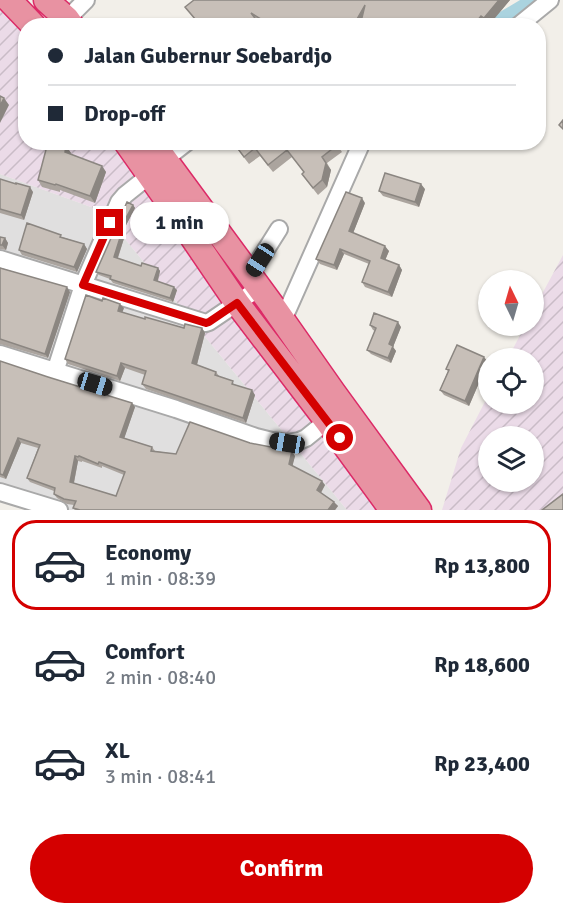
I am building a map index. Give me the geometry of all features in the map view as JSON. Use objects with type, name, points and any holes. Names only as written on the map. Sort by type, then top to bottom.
[{"type":"highway","points":[[9,0],[26,18]]},
{"type":"highway","points":[[46,0],[66,18]]},
{"type":"highway","points":[[140,150],[155,159],[255,282],[419,510]]},
{"type":"highway","points":[[155,159],[237,303],[392,510]]},
{"type":"street","points":[[73,18],[86,0]]},
{"type":"street","points":[[526,18],[540,3]]},
{"type":"street","points":[[55,372],[83,285],[119,202],[155,159],[172,150]]},
{"type":"street","points":[[283,320],[358,150]]},
{"type":"street","points":[[0,259],[206,323],[237,303],[255,282],[279,229]]},
{"type":"street","points":[[0,354],[272,441],[287,443],[299,441],[327,421]]},
{"type":"street","points":[[0,492],[59,510]]},
{"type":"shaded area","points":[[0,0],[18,20],[18,150],[117,150],[379,503],[376,510],[347,510],[102,211],[0,174]]},
{"type":"shaded area","points":[[0,174],[102,211],[347,510],[33,510],[0,499]]},
{"type":"shaded area","points":[[563,255],[563,510],[442,510],[461,448],[479,414],[544,414],[544,348],[513,348],[520,336],[544,336],[544,290]]},
{"type":"building","points":[[194,0],[499,0],[484,18],[481,16],[479,18],[362,18],[365,5],[358,18],[259,18],[251,13],[255,18],[194,18],[185,7]]},
{"type":"building","points":[[46,150],[65,150],[65,152],[102,166],[90,196],[38,180]]},
{"type":"building","points":[[239,150],[253,150],[244,157]]},
{"type":"building","points":[[257,150],[287,150],[268,165]]},
{"type":"building","points":[[287,150],[331,150],[322,157],[326,163],[322,180],[313,188],[302,174],[304,172]]},
{"type":"building","points":[[385,173],[421,184],[415,202],[379,191]]},
{"type":"building","points":[[0,179],[30,187],[21,215],[0,209]]},
{"type":"building","points":[[346,192],[362,198],[349,231],[385,246],[381,258],[399,265],[388,292],[362,282],[370,261],[340,249],[334,265],[316,259]]},
{"type":"building","points":[[127,202],[133,205],[121,227],[123,228],[114,257],[141,266],[142,263],[158,268],[154,280],[174,287],[170,298],[110,279],[111,276],[96,272]]},
{"type":"building","points":[[27,223],[84,244],[74,267],[19,250]]},
{"type":"building","points":[[0,237],[5,238],[2,245],[0,245]]},
{"type":"building","points":[[0,268],[67,287],[45,354],[0,339]]},
{"type":"building","points":[[86,295],[120,304],[118,311],[145,319],[145,317],[184,328],[185,324],[202,328],[192,363],[216,372],[215,375],[233,381],[232,384],[252,390],[243,418],[142,384],[146,371],[121,363],[117,376],[65,359]]},
{"type":"building","points":[[374,313],[398,322],[389,344],[393,346],[388,358],[367,350],[376,328],[370,325]]},
{"type":"building","points":[[457,345],[478,354],[478,371],[465,401],[440,390],[449,370],[446,369]]},
{"type":"building","points":[[0,361],[132,403],[120,437],[152,447],[151,451],[176,454],[190,422],[250,443],[292,451],[289,464],[322,481],[317,490],[334,502],[328,510],[80,510],[73,508],[76,501],[54,494],[55,488],[27,478],[40,445],[18,438],[3,475],[0,474]],"holes":[[[75,456],[125,472],[116,496],[70,482]]]},
{"type":"building","points":[[563,494],[563,510],[542,510]]},
{"type":"waterway","points":[[515,18],[532,8],[535,0]]},
{"type":"route","points":[[110,223],[83,285],[206,323],[237,303],[340,438]]}]
